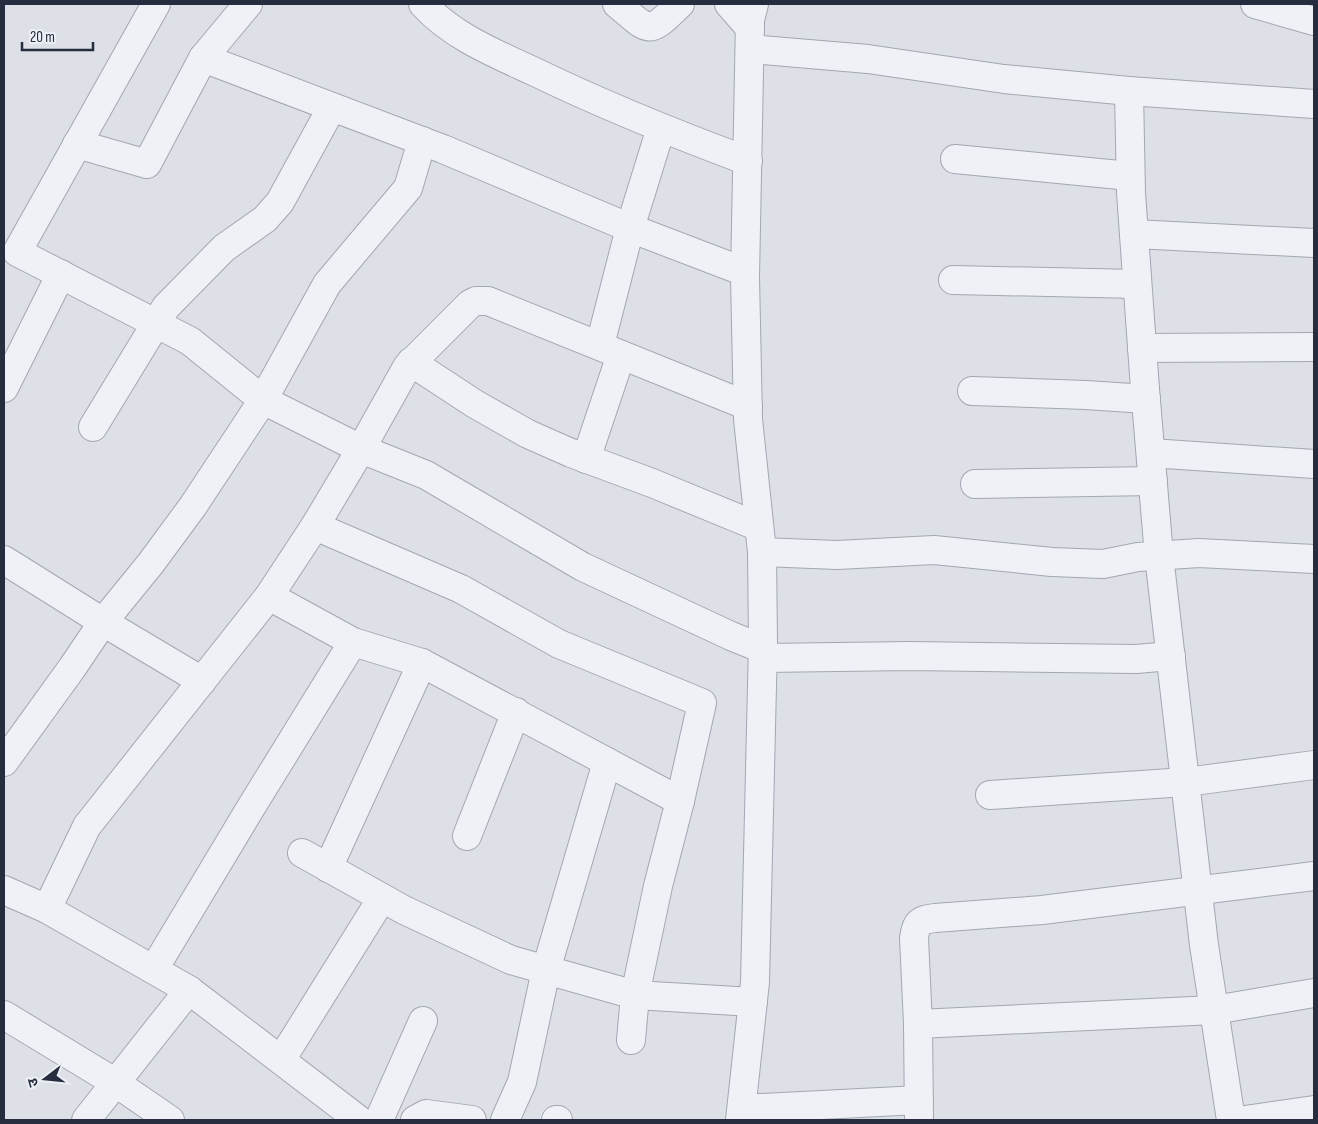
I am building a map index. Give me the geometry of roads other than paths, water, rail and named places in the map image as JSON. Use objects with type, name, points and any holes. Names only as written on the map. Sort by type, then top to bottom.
[{"type":"street","points":[[156,4],[17,252],[190,341],[263,400],[361,449],[426,475],[583,567],[731,636],[763,654],[1136,659],[1171,656]]},
{"type":"street","points":[[77,144],[147,164],[202,58],[248,4]]},
{"type":"street","points":[[423,4],[432,14],[472,43],[661,128],[748,161]]},
{"type":"street","points":[[617,4],[643,25],[651,27],[659,24],[680,4]]},
{"type":"street","points":[[729,4],[751,27],[868,59],[1004,79],[1129,91],[1314,104]]},
{"type":"street","points":[[1254,4],[1314,21]]},
{"type":"street","points":[[751,27],[745,272],[748,406],[761,539],[763,654],[755,982],[741,1115],[919,1110],[914,938],[917,925],[921,921],[935,918],[1042,910],[1314,876]]},
{"type":"street","points":[[202,58],[422,141],[630,228],[745,272]]},
{"type":"street","points":[[1129,91],[1130,176],[1159,556],[1198,890],[1231,1120]]},
{"type":"street","points":[[93,427],[166,307],[224,248],[265,219],[280,202],[332,107]]},
{"type":"street","points":[[586,459],[610,350],[630,228],[661,128]]},
{"type":"street","points":[[4,762],[103,622],[151,563],[193,506],[263,400],[327,284],[408,188],[422,141]]},
{"type":"street","points":[[955,159],[1130,176]]},
{"type":"street","points":[[1134,234],[1314,243]]},
{"type":"street","points":[[4,388],[61,274]]},
{"type":"street","points":[[953,280],[1137,284]]},
{"type":"street","points":[[47,908],[87,826],[269,596],[315,526],[411,362],[470,304],[476,300],[488,301],[748,406]]},
{"type":"street","points":[[1142,348],[1314,347]]},
{"type":"street","points":[[411,362],[475,404],[528,434],[586,459],[652,483],[761,539],[837,555],[934,550],[1052,562],[1103,564],[1138,557],[1199,553],[1314,559]]},
{"type":"street","points":[[972,391],[1086,395],[1146,400]]},
{"type":"street","points":[[1150,453],[1314,464]]},
{"type":"street","points":[[975,484],[1153,481]]},
{"type":"street","points":[[315,526],[461,589],[559,644],[702,703],[680,801],[658,886],[635,995],[630,1040]]},
{"type":"street","points":[[6,567],[202,681]]},
{"type":"street","points":[[269,596],[354,642],[422,663],[680,801]]},
{"type":"street","points":[[154,968],[354,642]]},
{"type":"street","points":[[328,868],[422,663]]},
{"type":"street","points":[[468,836],[516,712]]},
{"type":"street","points":[[506,1120],[522,1082],[546,970],[607,762]]},
{"type":"street","points":[[990,795],[1186,782],[1314,765]]},
{"type":"street","points":[[302,853],[404,910],[511,960],[635,995],[753,1002]]},
{"type":"street","points":[[4,890],[47,908],[154,968],[189,990],[360,1120]]},
{"type":"street","points":[[281,1060],[382,898]]},
{"type":"street","points":[[86,1120],[189,990]]},
{"type":"street","points":[[918,1024],[1214,1010],[1314,993]]},
{"type":"street","points":[[4,1015],[116,1083],[170,1120]]},
{"type":"street","points":[[379,1120],[423,1020]]},
{"type":"street","points":[[1246,1120],[1314,1110]]},
{"type":"street","points":[[415,1120],[426,1114],[472,1120]]}]
